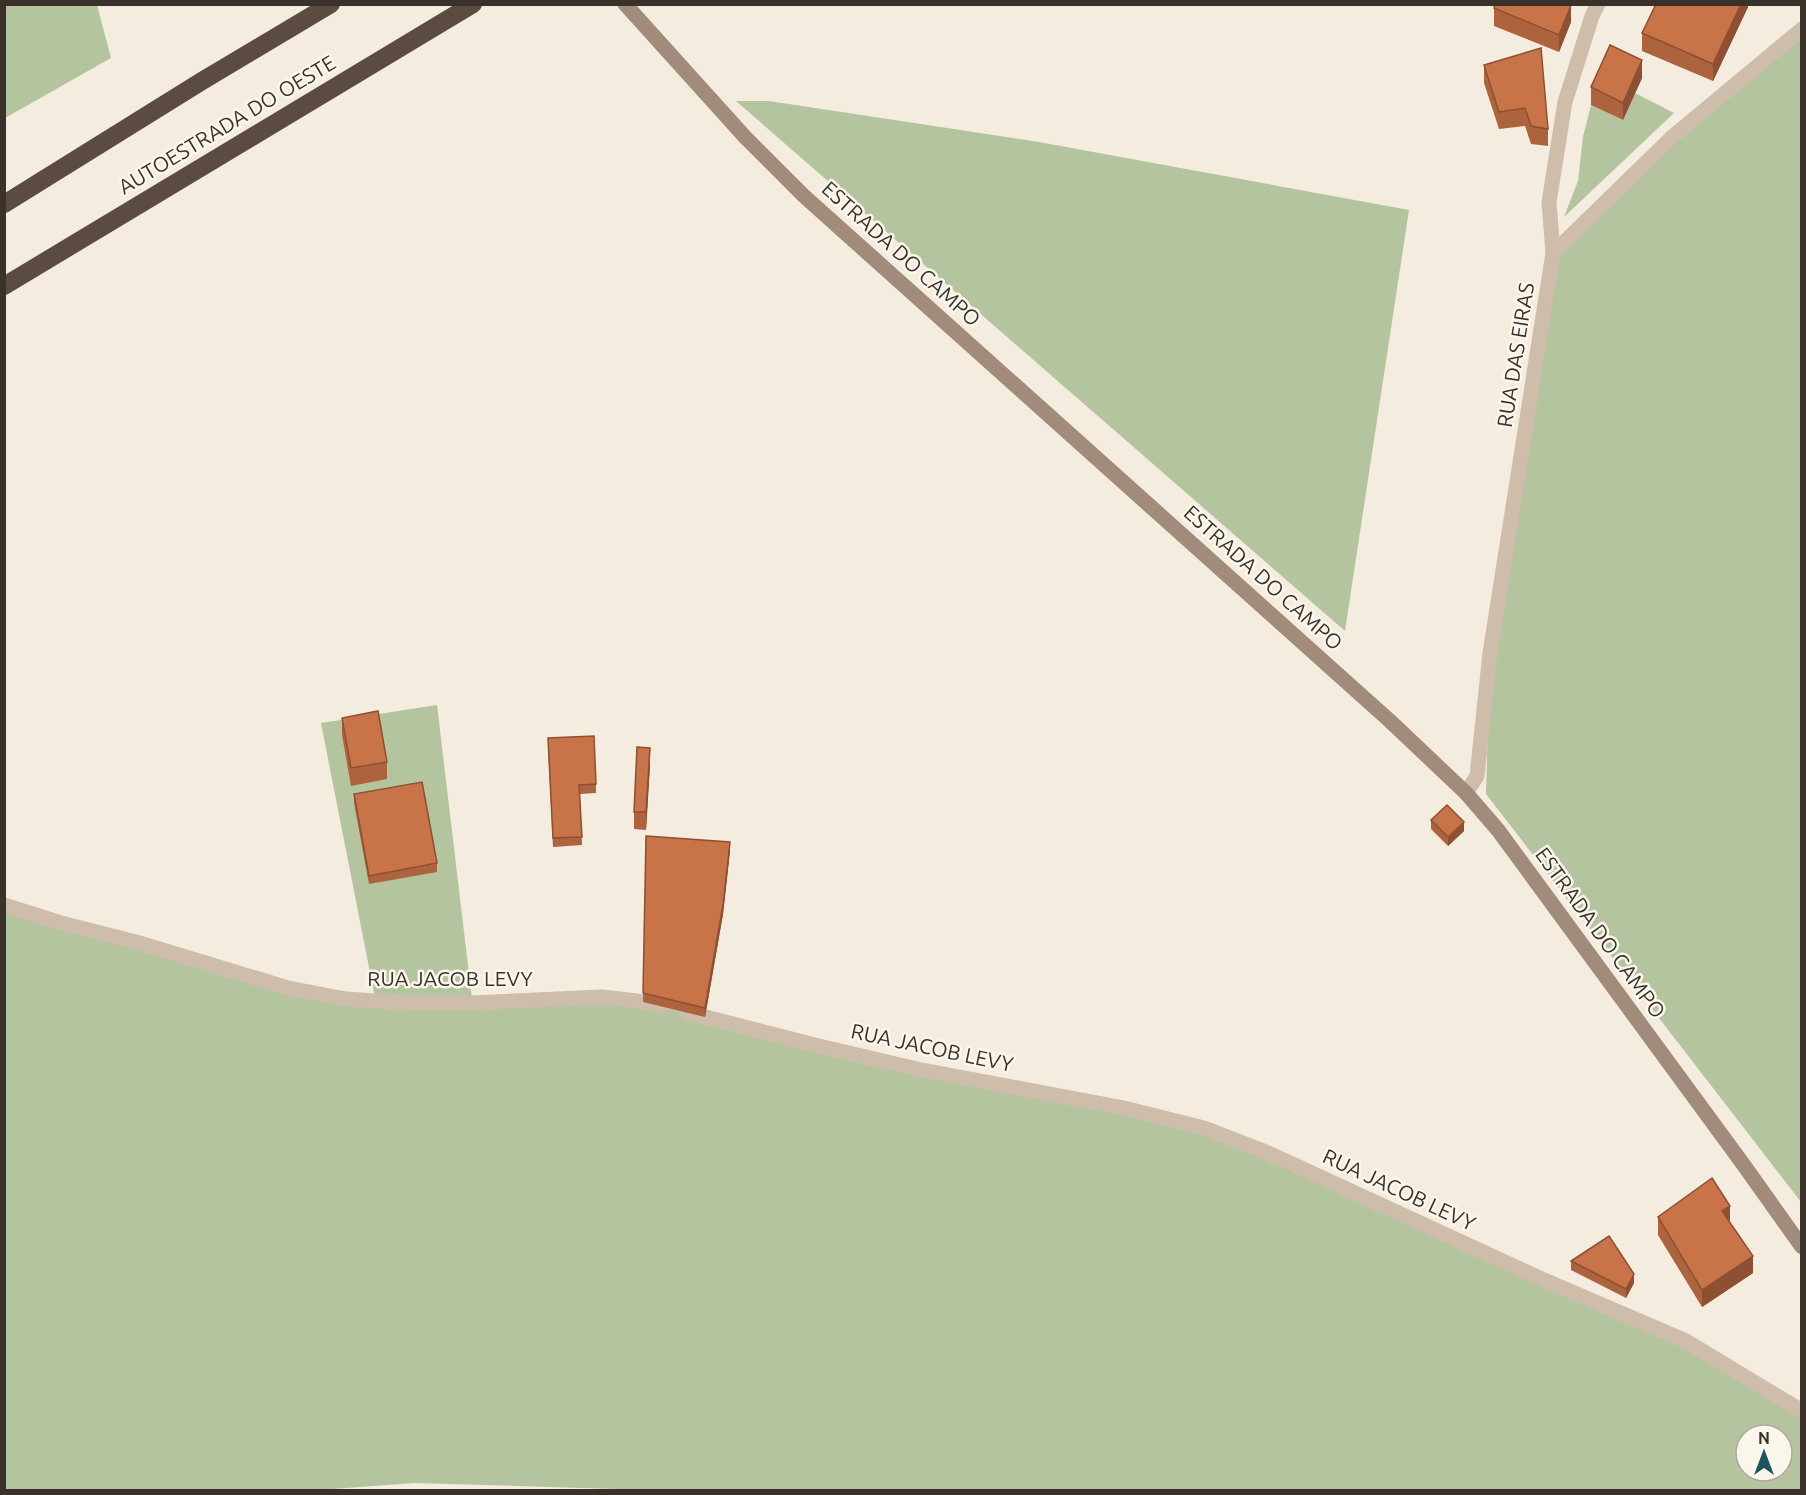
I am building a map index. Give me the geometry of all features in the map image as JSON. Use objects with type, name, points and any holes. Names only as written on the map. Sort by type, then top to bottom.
[{"type":"highway","points":[[4,204],[331,4]]},
{"type":"highway","name":"AUTOESTRADA DO OESTE","points":[[4,286],[473,4]]},
{"type":"street","name":"ESTRADA DO CAMPO","points":[[626,4],[745,137],[804,196],[1390,721],[1466,793],[1498,830],[1802,1247]]},
{"type":"street","name":"RUA DAS EIRAS","points":[[1466,793],[1477,776],[1490,652],[1553,253],[1549,202],[1565,102],[1592,16],[1598,4]]},
{"type":"street","points":[[1553,253],[1671,138],[1802,29]]},
{"type":"street","name":"RUA JACOB LEVY","points":[[4,905],[288,988],[346,999],[404,1003],[471,1003],[602,997],[636,1001],[917,1069],[1124,1107],[1204,1128],[1266,1152],[1544,1280],[1686,1341],[1802,1412]]},
{"type":"green space","points":[[5,4],[97,5],[111,58],[5,118]]},
{"type":"green space","points":[[1801,29],[1801,1202],[1486,794],[1490,653],[1553,253]]},
{"type":"green space","points":[[1635,93],[1674,113],[1564,217],[1578,181],[1583,137],[1591,105],[1623,120]]},
{"type":"green space","points":[[736,101],[769,101],[1039,142],[1409,210],[1345,631]]},
{"type":"green space","points":[[437,705],[472,999],[375,998],[321,723]]},
{"type":"green space","points":[[4,906],[346,999],[637,1001],[1204,1128],[1668,1333],[1801,1411],[1801,1490],[649,1490],[414,1483],[320,1490],[5,1490]]},
{"type":"building","points":[[1495,4],[1571,5],[1559,35],[1494,8]]},
{"type":"building","points":[[1656,4],[1741,4],[1713,64],[1642,33]]},
{"type":"building","points":[[1610,45],[1642,60],[1623,103],[1591,87]]},
{"type":"building","points":[[1541,48],[1548,129],[1531,126],[1525,108],[1499,112],[1484,65]]},
{"type":"building","points":[[378,711],[387,762],[351,768],[342,718]]},
{"type":"building","points":[[594,736],[596,784],[579,785],[582,837],[553,838],[548,738]]},
{"type":"building","points":[[637,747],[650,748],[646,812],[634,812]]},
{"type":"building","points":[[422,782],[437,863],[369,876],[354,794]]},
{"type":"building","points":[[1447,805],[1464,822],[1448,837],[1431,820]]},
{"type":"building","points":[[646,836],[730,842],[723,905],[705,1008],[643,993]]},
{"type":"building","points":[[1712,1178],[1730,1206],[1722,1211],[1753,1256],[1702,1290],[1658,1217]]},
{"type":"building","points":[[1609,1236],[1634,1274],[1626,1289],[1571,1261]]}]
